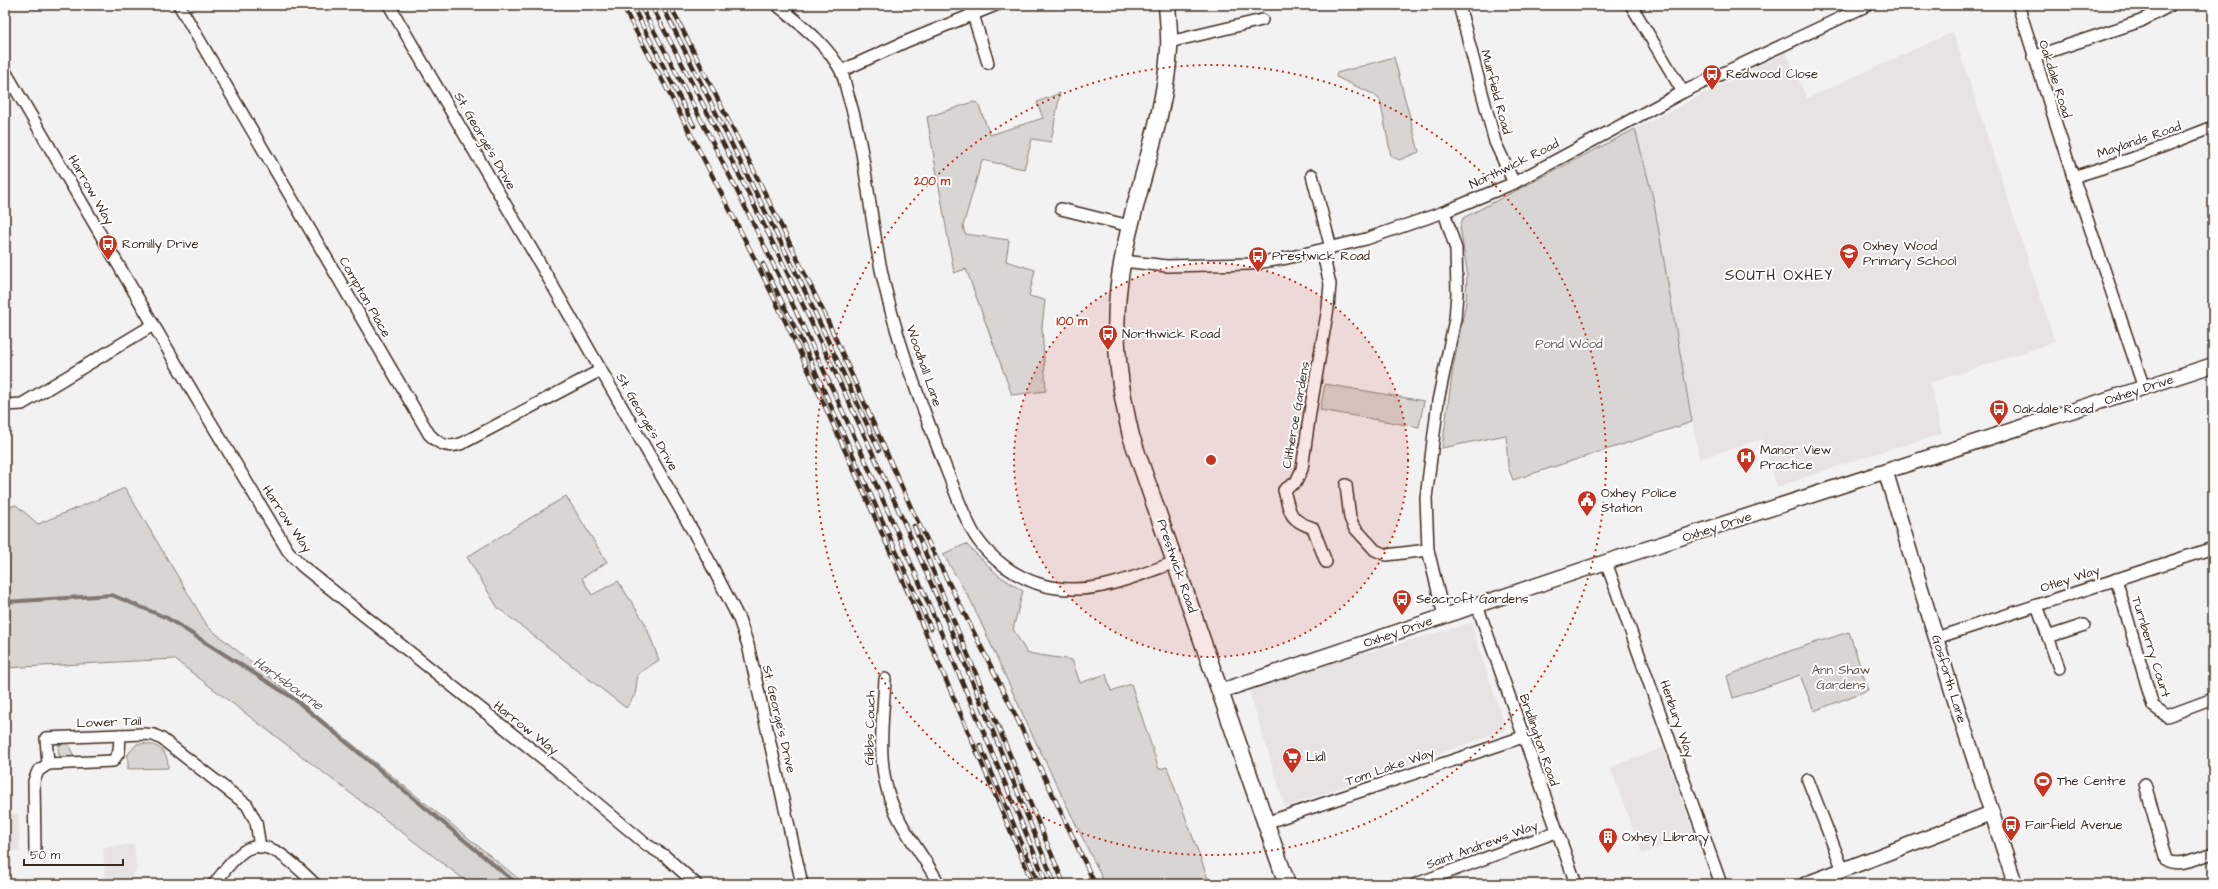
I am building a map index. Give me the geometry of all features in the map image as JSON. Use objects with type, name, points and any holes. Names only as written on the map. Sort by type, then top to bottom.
[{"type":"main road","name":"Prestwick Road","points":[[1167,5],[1169,42],[1162,98],[1130,226],[1118,292],[1116,324],[1120,389],[1131,436],[1222,691],[1265,823],[1287,884]]},
{"type":"street","name":"Compton Place","points":[[179,5],[429,434],[437,442],[451,446],[463,443],[601,370]]},
{"type":"street","name":"St. George's Drive","points":[[389,5],[601,370],[703,549],[739,619],[748,645],[802,884]]},
{"type":"street","name":"Woodhall Lane","points":[[777,5],[818,39],[841,71],[857,125],[877,251],[896,327],[929,424],[957,497],[977,539],[995,559],[1017,574],[1040,584],[1076,590],[1101,588],[1175,562]]},
{"type":"street","points":[[841,71],[972,9],[996,5]]},
{"type":"street","name":"Muirfield Road","points":[[1459,5],[1495,142],[1514,183]]},
{"type":"street","points":[[1631,5],[1683,92]]},
{"type":"street","name":"Northwick Road","points":[[1123,261],[1167,266],[1218,266],[1287,258],[1366,239],[1444,212],[1514,183],[1683,92],[1868,5]]},
{"type":"street","name":"Oakdale Road","points":[[2018,5],[2033,57],[2144,388]]},
{"type":"street","points":[[2033,57],[2141,21],[2171,5]]},
{"type":"street","points":[[972,9],[988,63]]},
{"type":"street","points":[[1169,42],[1262,20]]},
{"type":"street","name":"Harrow Way","points":[[5,71],[153,325],[281,539],[302,566],[554,768],[647,845],[665,856],[696,884]]},
{"type":"street","name":"Maylands Road","points":[[2073,178],[2131,159],[2213,127]]},
{"type":"street","points":[[1312,176],[1326,249]]},
{"type":"street","points":[[1061,209],[1130,226]]},
{"type":"street","points":[[1444,212],[1456,249],[1457,293],[1455,319],[1438,401],[1427,478],[1426,519],[1428,550],[1444,616]]},
{"type":"street","name":"Clitheroe Gardens","points":[[1326,249],[1330,284],[1328,308],[1302,469],[1296,482],[1284,490],[1292,516],[1300,524],[1313,528],[1326,562]]},
{"type":"street","points":[[5,405],[22,404],[153,325]]},
{"type":"street","name":"Oxhey Drive","points":[[1222,691],[1606,562],[1886,473],[2213,365]]},
{"type":"street","name":"Gosforth Lane","points":[[1886,473],[1936,638],[2015,884]]},
{"type":"street","points":[[1346,484],[1348,508],[1354,527],[1375,550],[1386,555],[1428,550]]},
{"type":"street","name":"Otley Way","points":[[1936,638],[2213,548]]},
{"type":"street","name":"Henbury Way","points":[[1606,562],[1721,884]]},
{"type":"street","name":"Turnberry Court","points":[[2116,579],[2153,706],[2167,716],[2212,699]]},
{"type":"street","points":[[2037,604],[2059,668]]},
{"type":"street","name":"Bridlington Road","points":[[1477,605],[1556,832],[1576,884]]},
{"type":"street","points":[[2048,637],[2084,624]]},
{"type":"street","name":"Gibbs Couch","points":[[885,679],[882,756],[886,785],[899,819],[939,884]]},
{"type":"street","name":"Lower Tail","points":[[48,764],[46,738],[144,734],[154,735],[162,739],[242,800],[256,822],[260,847]]},
{"type":"street","points":[[35,850],[34,781],[38,771],[48,764],[113,761],[119,752],[120,735]]},
{"type":"street","name":"Tom Lake Way","points":[[1265,823],[1523,737]]},
{"type":"street","points":[[1808,780],[1843,870]]},
{"type":"street","points":[[2145,784],[2166,860],[2173,863],[2181,862],[2213,853]]},
{"type":"street","points":[[1806,884],[1992,813]]},
{"type":"street","name":"Saint Andrews Way","points":[[1416,884],[1556,832]]},
{"type":"street","points":[[214,884],[238,856],[248,849],[260,847],[268,848],[279,853],[315,884]]},
{"type":"shaded area","name":"Oxhey Wood Primary School","points":[[1953,32],[2055,342],[1930,383],[1942,434],[1862,458],[1777,487],[1762,439],[1699,459],[1653,198],[1635,129],[1786,52],[1807,98]]},
{"type":"shaded area","points":[[1471,623],[1506,730],[1285,807],[1248,687]]},
{"type":"shaded area","points":[[1663,748],[1694,835],[1642,854],[1610,767]]},
{"type":"shaded area","points":[[5,814],[18,814],[20,851],[5,852]]},
{"type":"shaded area","points":[[134,844],[137,870],[125,884],[117,879],[105,879],[103,848]]},
{"type":"green space","points":[[1394,57],[1419,152],[1399,160],[1391,156],[1380,100],[1373,94],[1336,77],[1337,73]]},
{"type":"green space","points":[[1060,93],[1051,142],[1032,139],[1024,169],[982,160],[963,226],[965,234],[1009,240],[1006,261],[1035,270],[1029,296],[1045,300],[1042,327],[1046,391],[1012,395],[966,269],[954,273],[927,117],[973,102],[978,103],[990,135],[1043,118],[1037,102]]},
{"type":"green space","name":"Pond Wood","points":[[1635,129],[1653,198],[1692,422],[1513,480],[1508,467],[1506,435],[1442,448],[1453,368],[1466,302],[1467,270],[1460,227],[1463,218]]},
{"type":"green space","points":[[1325,384],[1424,401],[1419,427],[1320,410]]},
{"type":"green space","points":[[125,488],[208,627],[525,884],[470,884],[174,659],[5,668],[5,508],[16,505],[38,524]]},
{"type":"green space","points":[[566,496],[607,562],[582,578],[592,595],[618,581],[645,623],[659,660],[638,674],[635,695],[626,708],[498,608],[467,557]]},
{"type":"green space","points":[[966,544],[998,575],[1023,591],[1013,629],[1027,653],[1072,660],[1080,683],[1106,674],[1111,691],[1131,684],[1159,769],[1167,767],[1210,884],[1105,884],[1030,730],[971,601],[943,554]]},
{"type":"green space","name":"Ann Shaw Gardens","points":[[1849,632],[1868,690],[1814,711],[1800,675],[1733,698],[1727,676],[1795,649]]},
{"type":"green space","points":[[67,742],[75,758],[63,758],[59,755],[58,746]]},
{"type":"green space","points":[[137,744],[149,744],[159,748],[166,756],[168,768],[128,769],[128,754]]},
{"type":"waterway","name":"Hartsbourne","points":[[5,602],[112,595],[167,618],[293,698],[517,884]]},
{"type":"railway","points":[[622,5],[712,175],[798,348],[918,614],[1033,884]]},
{"type":"railway","points":[[632,5],[694,126]]},
{"type":"railway","points":[[640,5],[752,220],[856,439],[1001,772],[1047,884]]},
{"type":"railway","points":[[651,5],[756,209],[856,416],[937,597],[1055,884]]},
{"type":"railway","points":[[662,5],[803,287],[879,450]]},
{"type":"railway","points":[[670,5],[825,315],[913,512],[1011,706],[1095,884]]},
{"type":"railway","points":[[763,264],[803,344],[931,629]]},
{"type":"railway","points":[[914,526],[1064,884]]},
{"type":"railway","points":[[980,745],[1039,884]]},
{"type":"place","name":"Redwood Close","points":[[1712,91]]},
{"type":"place","name":"Romilly Drive","points":[[108,261]]},
{"type":"place","name":"Oxhey Wood Primary School","points":[[1849,270]]},
{"type":"place","name":"Prestwick Road","points":[[1258,273]]},
{"type":"place","name":"Northwick Road","points":[[1108,351]]},
{"type":"place","name":"Oakdale Road","points":[[1999,426]]},
{"type":"place","name":"Manor View Practice","points":[[1746,474]]},
{"type":"place","name":"Oxhey Police Station","points":[[1587,517]]},
{"type":"place","name":"Seacroft Gardens","points":[[1402,616]]},
{"type":"place","name":"Lidl","points":[[1292,774]]},
{"type":"place","name":"The Centre","points":[[2043,798]]},
{"type":"place","name":"Fairfield Avenue","points":[[2011,842]]},
{"type":"place","name":"Oxhey Library","points":[[1608,854]]},
{"type":"district","name":"SOUTH OXHEY","points":[[1779,275]]}]
